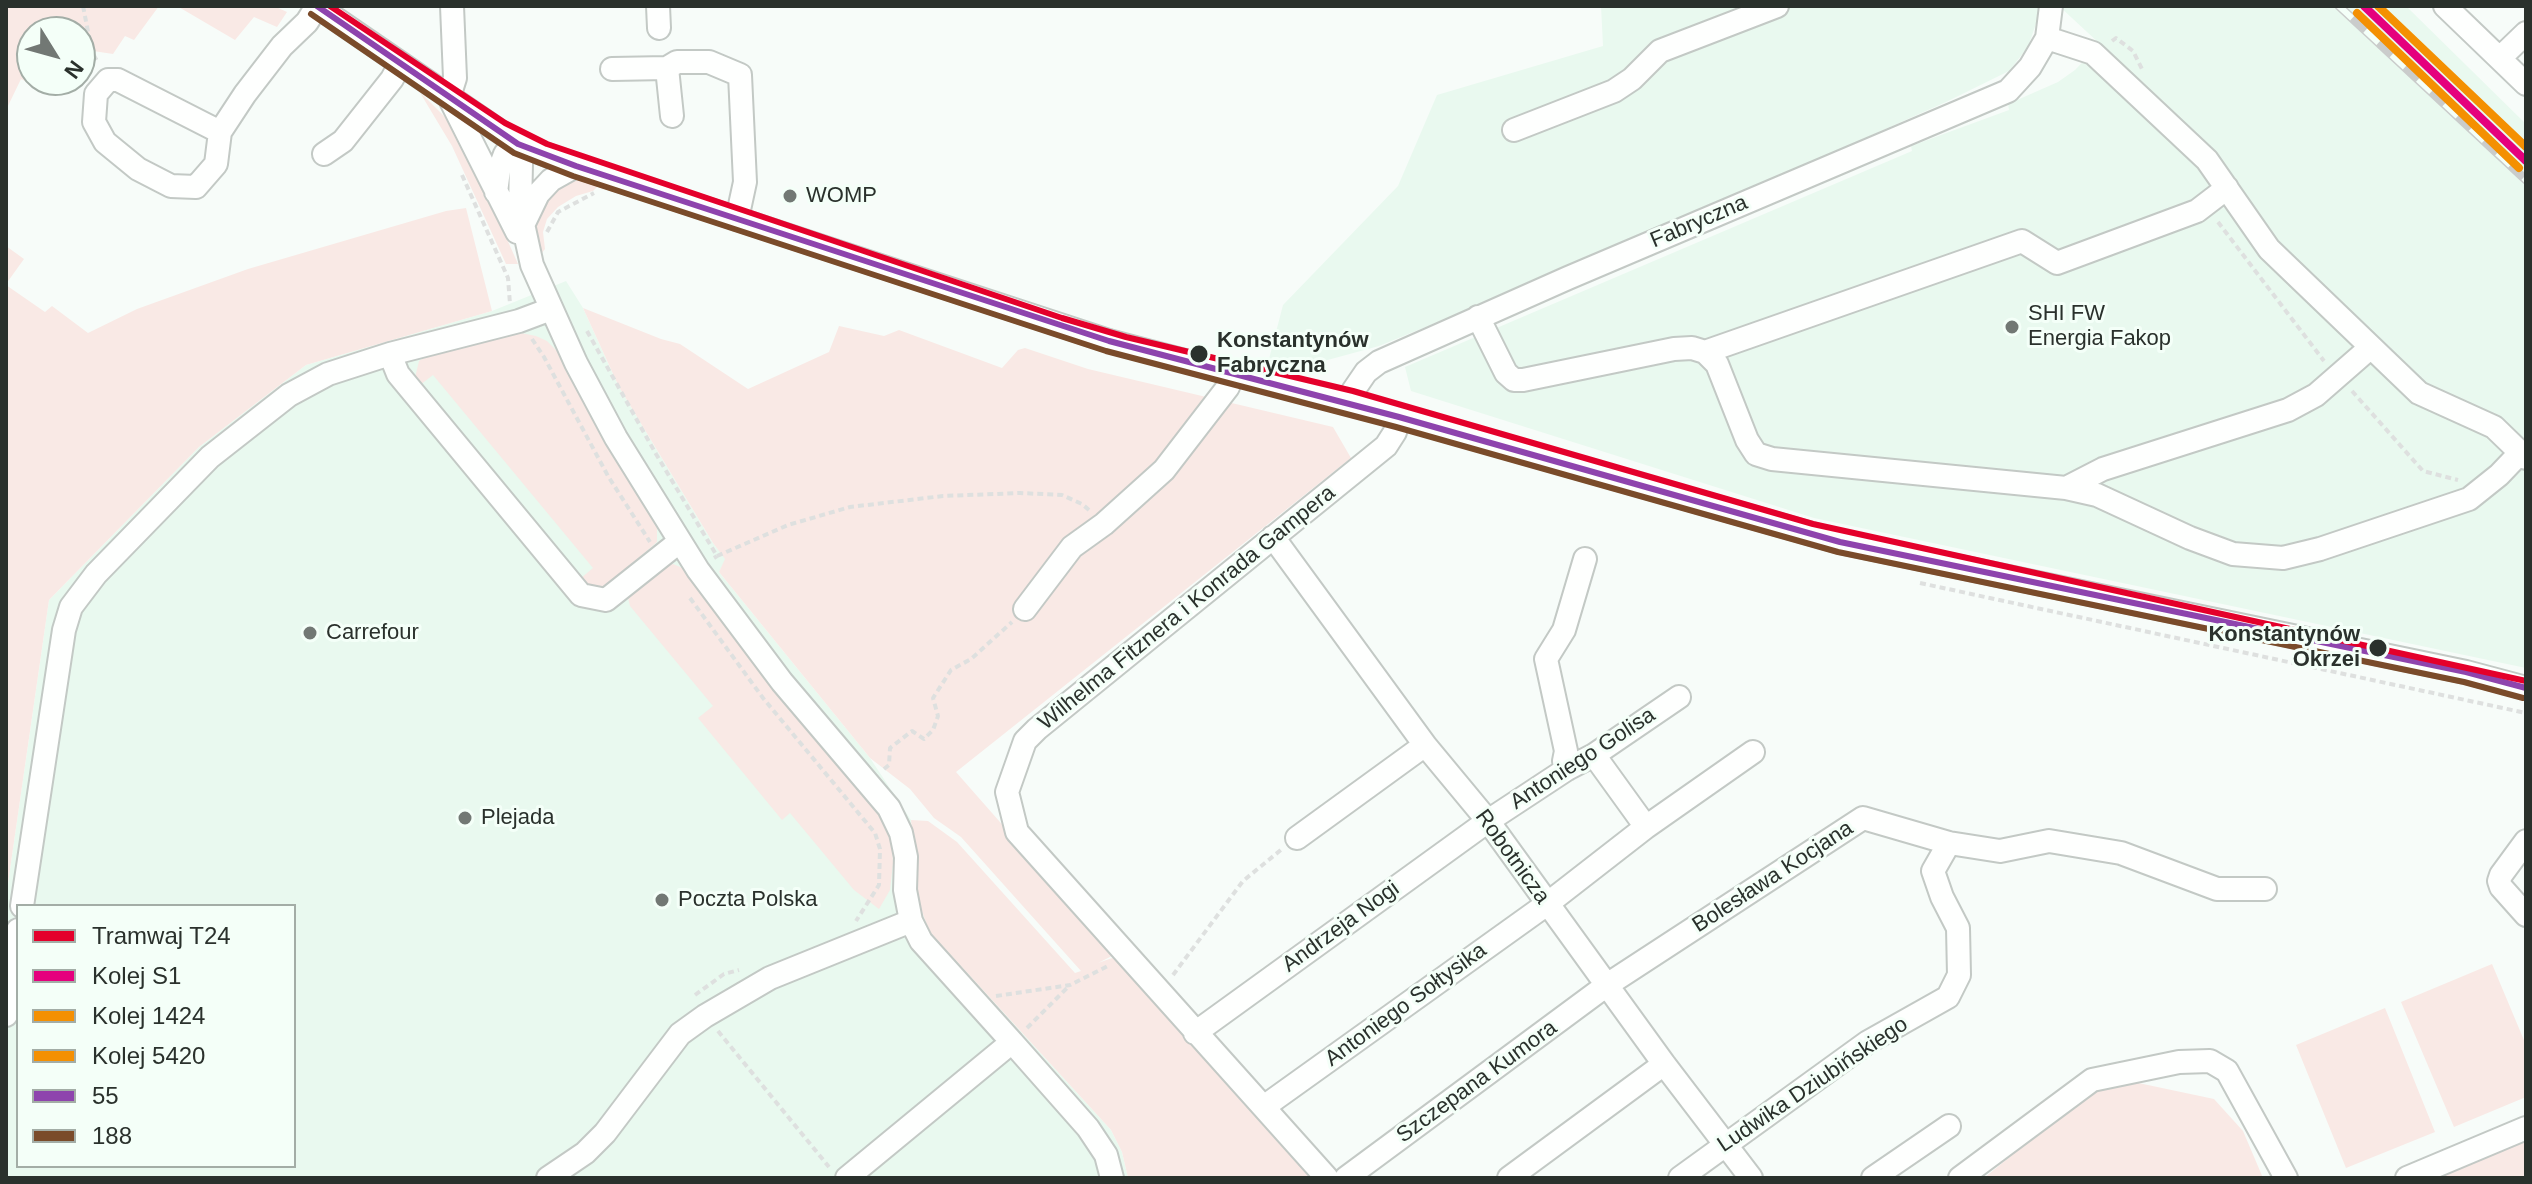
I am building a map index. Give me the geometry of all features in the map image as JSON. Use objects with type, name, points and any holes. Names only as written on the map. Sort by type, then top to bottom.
[{"type":"street","points":[[220,132],[118,80],[108,80],[96,94],[94,122],[105,142],[138,169],[171,186],[196,187],[216,164],[220,132],[282,46],[307,22],[317,6],[518,144],[576,166],[1094,337],[1349,403],[1840,542],[2466,672],[2526,688]]},
{"type":"street","points":[[452,6],[455,78],[449,97],[529,255],[576,363],[616,438],[698,570],[782,682],[889,808],[901,833],[906,857],[905,890],[911,921],[921,941],[1088,1128],[1106,1155],[1112,1178]]},
{"type":"street","points":[[1514,130],[1614,91],[1632,79],[1660,51],[1777,6]]},
{"type":"street","points":[[1478,317],[1506,373],[1514,380],[1692,348],[1705,352],[1717,364],[1747,440],[1756,454],[1835,467],[2066,488],[2097,495],[2190,538],[2233,554],[2283,558],[2320,549],[2469,499],[2523,456],[2494,427],[2419,393],[2269,249],[2207,160],[2093,53],[2047,38],[2051,6]]},
{"type":"street","points":[[2445,6],[2526,84]]},
{"type":"street","points":[[2500,58],[2526,33]]},
{"type":"street","name":"Fabryczna","points":[[1349,403],[1366,372],[1379,362],[2008,91],[2030,67],[2047,38]]},
{"type":"street","points":[[612,69],[667,68],[677,62],[709,62],[740,75],[745,182],[737,219]]},
{"type":"street","points":[[324,154],[343,141],[392,79],[400,64]]},
{"type":"street","points":[[667,68],[672,116]]},
{"type":"street","points":[[496,192],[505,154],[518,144]]},
{"type":"street","points":[[518,144],[520,210],[529,255]]},
{"type":"street","points":[[523,224],[538,194],[551,180],[576,166]]},
{"type":"street","points":[[1705,352],[2022,241],[2057,263],[2197,211],[2227,188]]},
{"type":"street","points":[[22,904],[64,630],[71,607],[81,590],[210,457],[289,395],[328,374],[390,354],[519,321],[551,309]]},
{"type":"street","points":[[2066,488],[2103,469],[2288,410],[2316,395],[2371,347]]},
{"type":"street","points":[[390,354],[398,374],[581,595],[606,600],[679,542]]},
{"type":"street","points":[[1025,609],[1072,547],[1104,524],[1164,470],[1228,387],[1233,373]]},
{"type":"street","name":"Wilhelma Fitznera i Konrada Gampera","points":[[1327,1178],[1017,832],[1007,792],[1025,741],[1037,729],[1386,446],[1395,432],[1399,417]]},
{"type":"street","name":"Robotnicza","points":[[1273,537],[1425,745],[1488,821],[1664,1064],[1751,1178]]},
{"type":"street","points":[[1567,769],[1546,659],[1564,630],[1585,559]]},
{"type":"street","name":"Antoniego Golisa","points":[[1488,821],[1679,697]]},
{"type":"street","points":[[1297,838],[1425,745]]},
{"type":"street","name":"Antoniego Sołtysika","points":[[1265,1106],[1753,752]]},
{"type":"street","points":[[1594,755],[1646,827]]},
{"type":"street","name":"Bolesława Kocjana","points":[[1607,985],[1863,818],[1949,843],[2000,851],[2049,841],[2121,853],[2217,889],[2265,889]]},
{"type":"street","name":"Andrzeja Nogi","points":[[1195,1033],[1488,821]]},
{"type":"street","points":[[2526,841],[2499,881],[2526,915]]},
{"type":"street","name":"Ludwika Dziubińskiego","points":[[1680,1178],[1868,1042],[1948,997],[1959,975],[1958,928],[1933,871],[1949,843]]},
{"type":"street","points":[[548,1178],[585,1153],[605,1133],[680,1034],[705,1016],[770,978],[911,921]]},
{"type":"street","points":[[6,1015],[16,944]]},
{"type":"street","name":"Szczepana Kumora","points":[[1346,1178],[1607,985]]},
{"type":"street","points":[[847,1178],[1012,1042]]},
{"type":"street","points":[[1960,1178],[2092,1080],[2179,1062],[2210,1061],[2227,1071],[2286,1178]]},
{"type":"street","points":[[1509,1178],[1664,1064]]},
{"type":"street","points":[[1873,1178],[1949,1126]]},
{"type":"street","points":[[2407,1178],[2526,1128]]},
{"type":"path","points":[[83,6],[92,52],[108,80]]},
{"type":"path","points":[[457,164],[508,278],[510,302],[519,321],[544,357],[608,476],[660,557]]},
{"type":"path","points":[[546,235],[558,212],[599,190]]},
{"type":"path","points":[[587,330],[717,556]]},
{"type":"path","points":[[856,921],[879,885],[880,849],[875,833],[763,698],[681,584],[717,556],[788,525],[850,507],[943,496],[1062,495],[1082,504],[1104,524]]},
{"type":"path","points":[[867,781],[889,765],[890,748],[912,731],[924,739],[933,730],[938,716],[933,698],[951,670],[971,659],[1025,609]]},
{"type":"path","points":[[1160,993],[1243,881],[1297,838]]},
{"type":"path","points":[[753,966],[724,974],[691,998],[838,1178]]},
{"type":"path","points":[[1012,1042],[1070,985],[1085,977]]},
{"type":"path","points":[[974,999],[1070,985]]},
{"type":"shaded area","points":[[6,6],[159,6],[134,40],[125,36],[113,54],[96,51],[96,16],[16,16],[16,89],[6,110]]},
{"type":"shaded area","points":[[177,6],[274,6],[287,12],[277,27],[254,17],[235,40]]},
{"type":"shaded area","points":[[1601,6],[2042,6],[2028,47],[2009,71],[1946,102],[1605,254],[1379,346],[1313,364],[1269,359],[1283,305],[1398,186],[1437,95],[1603,46]]},
{"type":"shaded area","name":"SHI FW Energia Fakop","points":[[2059,6],[2406,6],[2526,124],[2526,668],[1814,518],[1411,391],[1405,367],[1912,151],[1911,146],[2009,110],[2008,104],[2058,82],[2075,70],[2100,44]]},
{"type":"shaded area","points":[[419,91],[459,131],[518,264],[506,264],[452,146]]},
{"type":"shaded area","points":[[570,181],[600,184],[593,191],[576,196],[558,207],[547,219],[543,232],[545,249],[541,254],[537,234],[540,207],[555,189]]},
{"type":"shaded area","points":[[466,208],[492,311],[306,365],[199,447],[49,600],[6,897],[6,285],[45,312],[52,306],[88,333],[137,309],[248,269],[446,211]]},
{"type":"shaded area","points":[[6,246],[24,259],[6,284]]},
{"type":"shaded area","points":[[566,281],[583,308],[619,387],[713,543],[726,559],[719,572],[870,758],[911,820],[918,900],[929,931],[1111,1130],[1122,1152],[1128,1178],[6,1178],[6,897],[49,600],[199,447],[306,365],[492,311]]},
{"type":"shaded area","points":[[583,308],[680,344],[748,389],[829,352],[839,326],[884,336],[899,330],[1002,368],[1018,350],[1025,348],[1088,369],[1333,427],[1351,458],[956,772],[1116,954],[1098,963],[1115,957],[1311,1178],[1128,1178],[1122,1152],[1111,1130],[929,931],[918,900],[911,820],[928,821],[957,842],[1075,973],[1081,971],[961,837],[934,818],[910,789],[870,758],[719,572],[725,559],[619,387]]},
{"type":"shaded area","points":[[516,332],[547,341],[557,351],[602,436],[657,528],[657,542],[604,588],[594,589],[580,579],[593,568],[433,375],[420,385],[415,378],[419,361],[427,356]]},
{"type":"shaded area","points":[[673,564],[685,569],[784,704],[876,810],[887,827],[893,863],[890,890],[879,909],[854,890],[790,813],[782,820],[698,718],[713,706],[630,606],[628,598],[632,591],[661,568]]},
{"type":"shaded area","points":[[2492,964],[2526,1045],[2526,1097],[2454,1127],[2401,1002]]},
{"type":"shaded area","points":[[2385,1008],[2435,1132],[2346,1168],[2296,1045]]},
{"type":"shaded area","points":[[2129,1081],[2214,1099],[2243,1131],[2263,1178],[1984,1178],[2091,1090]]},
{"type":"shaded area","points":[[2526,1139],[2526,1178],[2426,1178]]},
{"type":"railway","points":[[2339,6],[2526,180]]},
{"type":"tram line","name":"T24","points":[[330,6],[505,123],[547,144],[1062,318],[1126,337],[1353,391],[1813,524],[2526,681]]},
{"type":"rail line","name":"S1","points":[[2364,6],[2526,161]]},
{"type":"rail line","name":"5420","points":[[2378,6],[2526,147]]},
{"type":"rail line","name":"1424","points":[[2357,13],[2519,168]]},
{"type":"transit line","name":"55","points":[[317,6],[518,144],[576,166],[1109,341],[1399,417],[1840,542],[2466,672],[2526,688]]},
{"type":"transit line","name":"188","points":[[311,14],[514,153],[573,176],[1106,351],[1396,427],[1838,552],[2464,682],[2523,698]]},
{"type":"place","name":"WOMP","points":[[790,196]]},
{"type":"place","name":"SHI FW Energia Fakop","points":[[2012,327]]},
{"type":"place","name":"Konstantynów Fabryczna","points":[[1199,354]]},
{"type":"place","name":"Carrefour","points":[[310,633]]},
{"type":"place","name":"Konstantynów Okrzei","points":[[2378,648]]},
{"type":"place","name":"Plejada","points":[[465,818]]},
{"type":"place","name":"Poczta Polska","points":[[662,900]]}]
